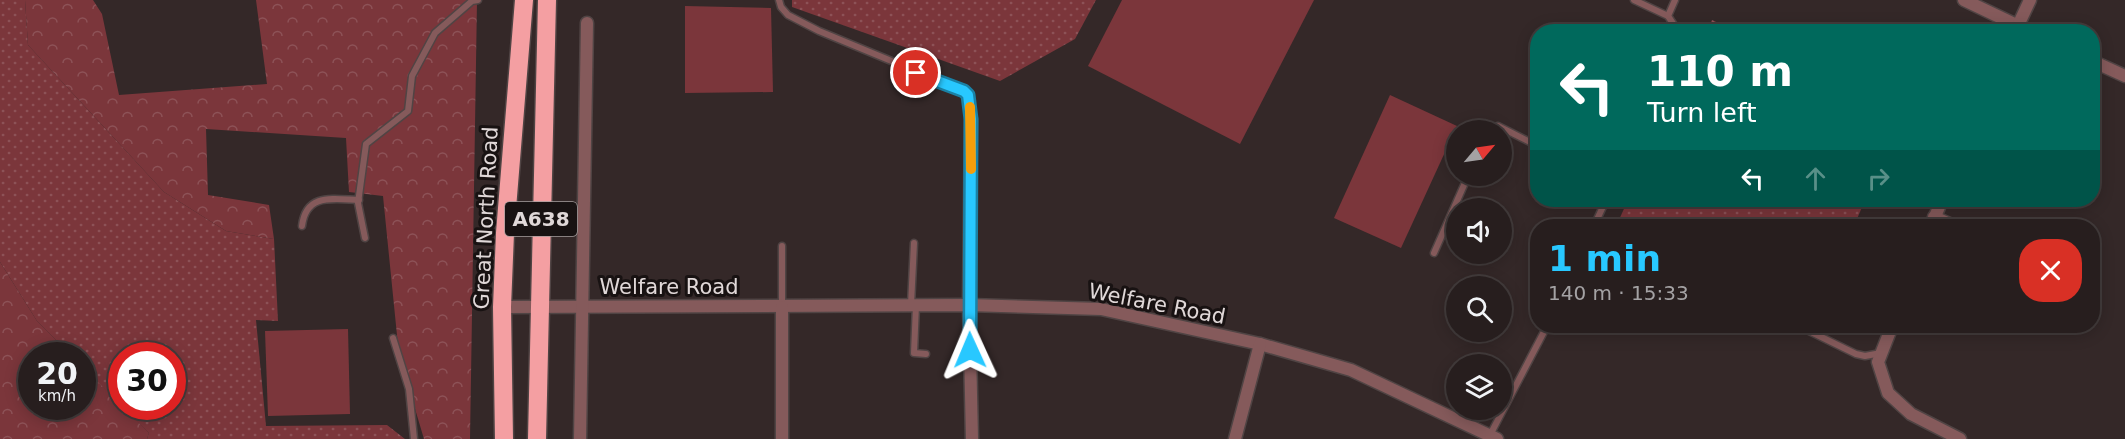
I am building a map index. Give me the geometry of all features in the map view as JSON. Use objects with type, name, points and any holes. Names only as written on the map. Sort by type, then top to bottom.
[{"type":"highway","name":"Great North Road","points":[[504,439],[502,307],[505,233],[524,0]]},
{"type":"highway","name":"A638","points":[[537,439],[547,0]]},
{"type":"street","points":[[1964,0],[2009,24]]},
{"type":"street","points":[[2019,24],[2030,0]]},
{"type":"street","points":[[580,439],[587,23]]},
{"type":"street","points":[[2100,65],[2125,76]]},
{"type":"street","points":[[971,119],[969,305],[972,439]]},
{"type":"street","name":"Welfare Road","points":[[502,307],[969,305],[1101,309],[1260,344],[1351,370],[1493,437]]},
{"type":"street","points":[[782,307],[783,439]]},
{"type":"street","points":[[1889,333],[1878,362],[1888,393],[1911,414],[1960,439]]},
{"type":"street","points":[[1235,439],[1260,344]]},
{"type":"lane","points":[[365,238],[358,200],[366,144],[408,111],[412,76],[435,33],[472,1],[478,0]]},
{"type":"lane","points":[[779,0],[781,8],[788,15],[819,31],[964,91],[968,95],[971,119]]},
{"type":"lane","points":[[1634,0],[1668,16],[1673,24]]},
{"type":"lane","points":[[1668,16],[1675,0]]},
{"type":"lane","points":[[1512,133],[1530,142]]},
{"type":"lane","points":[[1434,253],[1464,186]]},
{"type":"lane","points":[[302,226],[304,213],[312,205],[328,199],[358,200]]},
{"type":"lane","points":[[915,243],[914,353],[926,354]]},
{"type":"lane","points":[[782,246],[782,307]]},
{"type":"lane","points":[[1493,437],[1544,333]]},
{"type":"lane","points":[[1813,333],[1865,356],[1882,352]]},
{"type":"lane","points":[[393,338],[409,388],[414,439]]},
{"type":"green space","points":[[0,0],[25,0],[28,45],[164,192],[226,231],[274,239],[278,321],[256,320],[266,426],[387,425],[405,439],[147,439],[149,433],[136,420],[186,420],[186,342],[108,342],[108,393],[96,380],[96,342],[58,342],[37,321],[0,262]]},
{"type":"green space","points":[[25,0],[93,0],[102,14],[119,95],[267,84],[256,0],[477,0],[470,439],[424,439],[399,355],[383,196],[349,192],[346,138],[206,129],[208,195],[269,205],[274,239],[226,231],[164,192],[28,45]]},
{"type":"green space","points":[[792,0],[1096,0],[1075,39],[1000,81],[792,7]]},
{"type":"green space","points":[[1122,0],[1314,0],[1240,144],[1088,66]]},
{"type":"green space","points":[[685,6],[771,8],[773,92],[685,93]]},
{"type":"green space","points":[[1390,95],[1446,121],[1446,150],[1401,248],[1334,218]]},
{"type":"green space","points":[[1625,207],[1862,207],[1857,219],[1619,219]]},
{"type":"green space","points":[[0,262],[37,321],[58,342],[18,342],[18,420],[96,420],[96,380],[108,392],[108,420],[136,420],[149,433],[147,439],[0,439]]},
{"type":"green space","points":[[348,329],[350,414],[268,416],[265,331]]},
{"type":"slow traffic","points":[[970,107],[971,169]]},
{"type":"route","points":[[916,73],[964,91],[969,99],[971,119],[970,350]]}]
